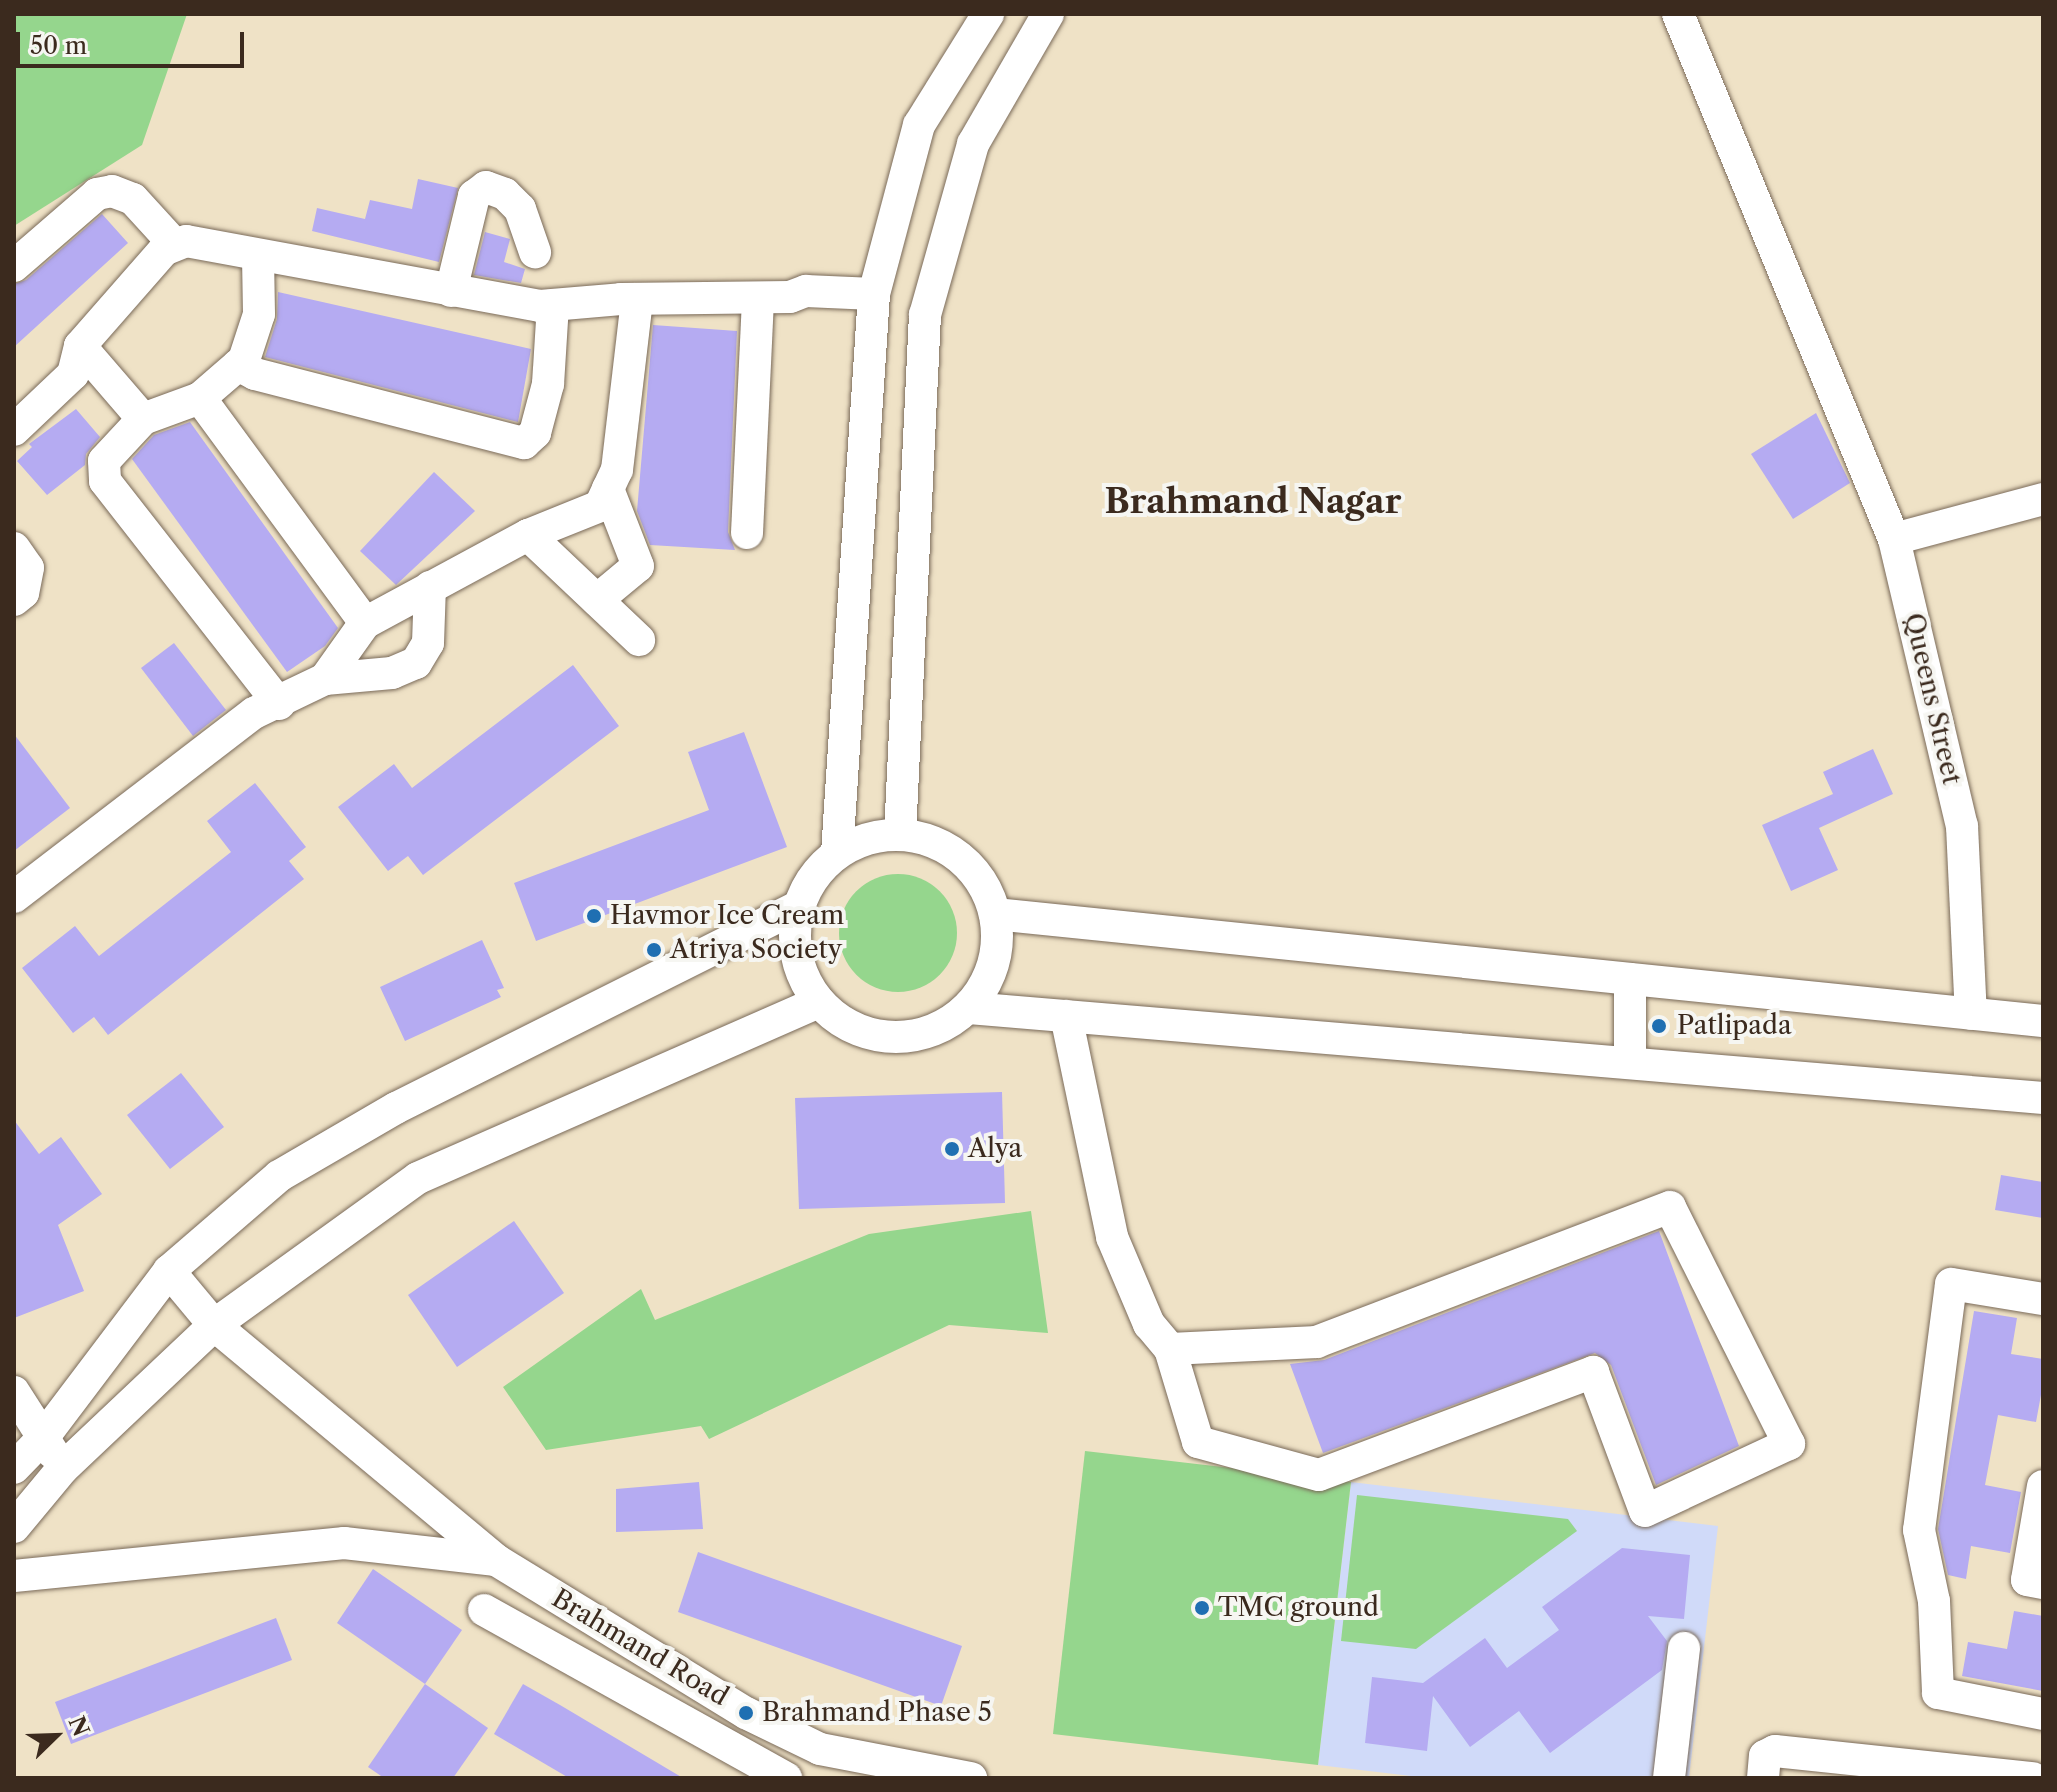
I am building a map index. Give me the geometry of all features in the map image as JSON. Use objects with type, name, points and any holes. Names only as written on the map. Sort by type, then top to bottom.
[{"type":"street","points":[[837,853],[873,303],[919,125],[988,14]]},
{"type":"street","points":[[900,835],[925,315],[973,144],[1048,14]]},
{"type":"street","name":"Queens Street","points":[[1678,14],[1894,539],[1962,826],[1971,1014]]},
{"type":"street","points":[[451,291],[474,196],[486,187],[505,194],[520,209],[535,252]]},
{"type":"street","points":[[14,266],[97,194],[112,191],[133,199],[175,245]]},
{"type":"street","points":[[14,430],[73,374],[80,346],[164,250],[186,241],[258,258],[553,305],[637,299],[790,297],[806,291],[873,303]]},
{"type":"street","points":[[258,258],[259,314],[238,365],[200,398],[143,419],[104,461],[105,481],[279,704]]},
{"type":"street","points":[[747,533],[758,298]]},
{"type":"street","points":[[325,679],[365,623],[528,535],[600,506],[617,470],[637,299]]},
{"type":"street","points":[[238,365],[255,374],[524,443],[535,433],[548,384],[553,305]]},
{"type":"street","points":[[80,346],[143,419]]},
{"type":"street","points":[[200,398],[365,623]]},
{"type":"street","points":[[597,600],[638,566],[608,489]]},
{"type":"street","points":[[1894,539],[2043,499]]},
{"type":"street","points":[[528,535],[639,640]]},
{"type":"street","points":[[14,548],[28,568],[23,593],[14,600]]},
{"type":"street","points":[[14,897],[254,713],[279,704],[325,679],[392,673],[416,663],[428,643],[430,587]]},
{"type":"street","points":[[900,835],[932,841],[961,858],[983,883],[995,914],[997,948],[988,980],[969,1008],[942,1027],[910,1037],[876,1036],[845,1024],[819,1002],[802,973],[795,940],[799,906],[814,877],[837,853],[867,839],[900,835]]},
{"type":"street","points":[[14,1468],[42,1439],[169,1271],[279,1176],[396,1108],[799,906]]},
{"type":"street","points":[[995,914],[2043,1021]]},
{"type":"street","points":[[1630,979],[1630,1062]]},
{"type":"street","points":[[14,1527],[63,1468],[214,1325],[418,1178],[819,1002]]},
{"type":"street","points":[[969,1008],[2043,1098]]},
{"type":"street","points":[[1066,1016],[1112,1237],[1149,1324],[1170,1349],[1198,1442],[1319,1475],[1593,1372],[1645,1511],[1789,1444],[1670,1207],[1317,1342],[1170,1349]]},
{"type":"street","name":"Brahmand Road","points":[[169,1271],[214,1325],[496,1560],[746,1713],[820,1749],[876,1771],[971,1778]]},
{"type":"street","points":[[2043,1299],[1951,1284],[1919,1530],[1934,1601],[1938,1693],[2043,1714]]},
{"type":"street","points":[[14,1392],[63,1468]]},
{"type":"street","points":[[2043,1486],[2027,1580],[2043,1583]]},
{"type":"street","name":"Brahmand Road","points":[[14,1576],[344,1543],[496,1560]]},
{"type":"street","points":[[484,1610],[786,1778]]},
{"type":"street","points":[[1669,1778],[1684,1648]]},
{"type":"street","points":[[1763,1778],[1765,1756],[1775,1751],[1904,1771],[2033,1778]]},
{"type":"shaded area","points":[[1351,1482],[1718,1526],[1689,1778],[1428,1778],[1318,1765]]},
{"type":"green space","points":[[14,14],[187,14],[142,145],[14,226]]},
{"type":"green space","points":[[898,874],[931,884],[947,900],[957,933],[947,966],[931,982],[898,992],[865,982],[849,966],[839,933],[849,900],[865,884]]},
{"type":"green space","points":[[1031,1211],[1048,1333],[949,1325],[709,1439],[701,1426],[546,1450],[503,1387],[641,1289],[655,1320],[869,1234]]},
{"type":"green space","name":"TMC ground","points":[[1085,1451],[1351,1482],[1318,1765],[1053,1734]]},
{"type":"green space","points":[[1357,1495],[1568,1519],[1577,1531],[1416,1649],[1341,1641]]},
{"type":"building","points":[[418,179],[458,188],[439,262],[312,231],[317,208],[365,219],[370,200],[412,209]]},
{"type":"building","points":[[102,214],[128,243],[14,347],[14,284],[26,280]]},
{"type":"building","points":[[485,232],[510,239],[504,262],[525,269],[521,283],[474,275]]},
{"type":"building","points":[[278,292],[531,349],[518,422],[265,357],[277,319]]},
{"type":"building","points":[[653,325],[737,331],[728,532],[735,550],[650,545],[637,511]]},
{"type":"building","points":[[76,409],[100,437],[86,454],[85,465],[47,495],[17,461],[32,447],[29,444]]},
{"type":"building","points":[[1816,413],[1850,483],[1793,519],[1751,454]]},
{"type":"building","points":[[190,422],[338,628],[325,646],[287,672],[132,459],[154,435]]},
{"type":"building","points":[[434,472],[475,511],[396,585],[360,551]]},
{"type":"building","points":[[174,643],[226,710],[193,736],[141,668]]},
{"type":"building","points":[[573,665],[619,726],[423,875],[408,856],[388,871],[338,807],[394,764],[412,788]]},
{"type":"building","points":[[744,732],[787,847],[536,941],[514,883],[709,810],[688,752]]},
{"type":"building","points":[[14,734],[70,808],[14,851]]},
{"type":"building","points":[[1873,749],[1893,794],[1819,828],[1838,870],[1791,891],[1762,825],[1833,794],[1823,772]]},
{"type":"building","points":[[255,783],[306,847],[289,861],[304,879],[108,1035],[94,1017],[73,1033],[22,968],[75,926],[99,956],[231,852],[207,821]]},
{"type":"building","points":[[482,940],[504,988],[497,990],[501,997],[405,1041],[380,987]]},
{"type":"building","points":[[181,1073],[224,1127],[170,1169],[127,1115]]},
{"type":"building","points":[[1002,1092],[1005,1203],[799,1209],[795,1098]]},
{"type":"building","points":[[14,1120],[39,1154],[61,1137],[102,1194],[58,1225],[84,1291],[14,1318]]},
{"type":"building","points":[[2001,1175],[2043,1182],[2043,1218],[1995,1210]]},
{"type":"building","points":[[514,1221],[564,1293],[457,1367],[408,1295]]},
{"type":"building","points":[[1659,1231],[1739,1446],[1656,1485],[1611,1365],[1595,1353],[1323,1453],[1290,1364],[1324,1360]]},
{"type":"building","points":[[1974,1311],[2017,1318],[2011,1354],[2043,1359],[2043,1384],[2036,1422],[1998,1415],[1985,1485],[2021,1492],[2010,1553],[1971,1546],[1966,1579],[1948,1575],[1938,1529]]},
{"type":"building","points":[[699,1482],[703,1529],[616,1532],[616,1489]]},
{"type":"building","points":[[1622,1548],[1690,1555],[1684,1619],[1648,1616],[1667,1641],[1662,1670],[1550,1753],[1519,1711],[1470,1747],[1433,1696],[1427,1751],[1365,1743],[1372,1677],[1423,1683],[1485,1638],[1507,1668],[1559,1630],[1542,1607]]},
{"type":"building","points":[[698,1552],[962,1646],[941,1706],[678,1612]]},
{"type":"building","points":[[373,1569],[462,1630],[425,1684],[337,1623]]},
{"type":"building","points":[[2014,1611],[2043,1616],[2043,1691],[1962,1676],[1968,1642],[2007,1649]]},
{"type":"building","points":[[276,1618],[292,1660],[71,1744],[55,1702]]},
{"type":"building","points":[[425,1684],[488,1728],[453,1778],[384,1778],[368,1767]]},
{"type":"building","points":[[523,1684],[683,1778],[569,1778],[494,1734]]},
{"type":"place","name":"Havmor Ice Cream","points":[[594,916]]},
{"type":"place","name":"Atriya Society","points":[[654,950]]},
{"type":"place","name":"Patlipada","points":[[1659,1026]]},
{"type":"place","name":"Alya","points":[[952,1149]]},
{"type":"place","name":"TMC ground","points":[[1202,1608]]},
{"type":"place","name":"Brahmand Phase 5","points":[[746,1713]]},
{"type":"district","name":"Brahmand Nagar","points":[[1253,502]]}]
